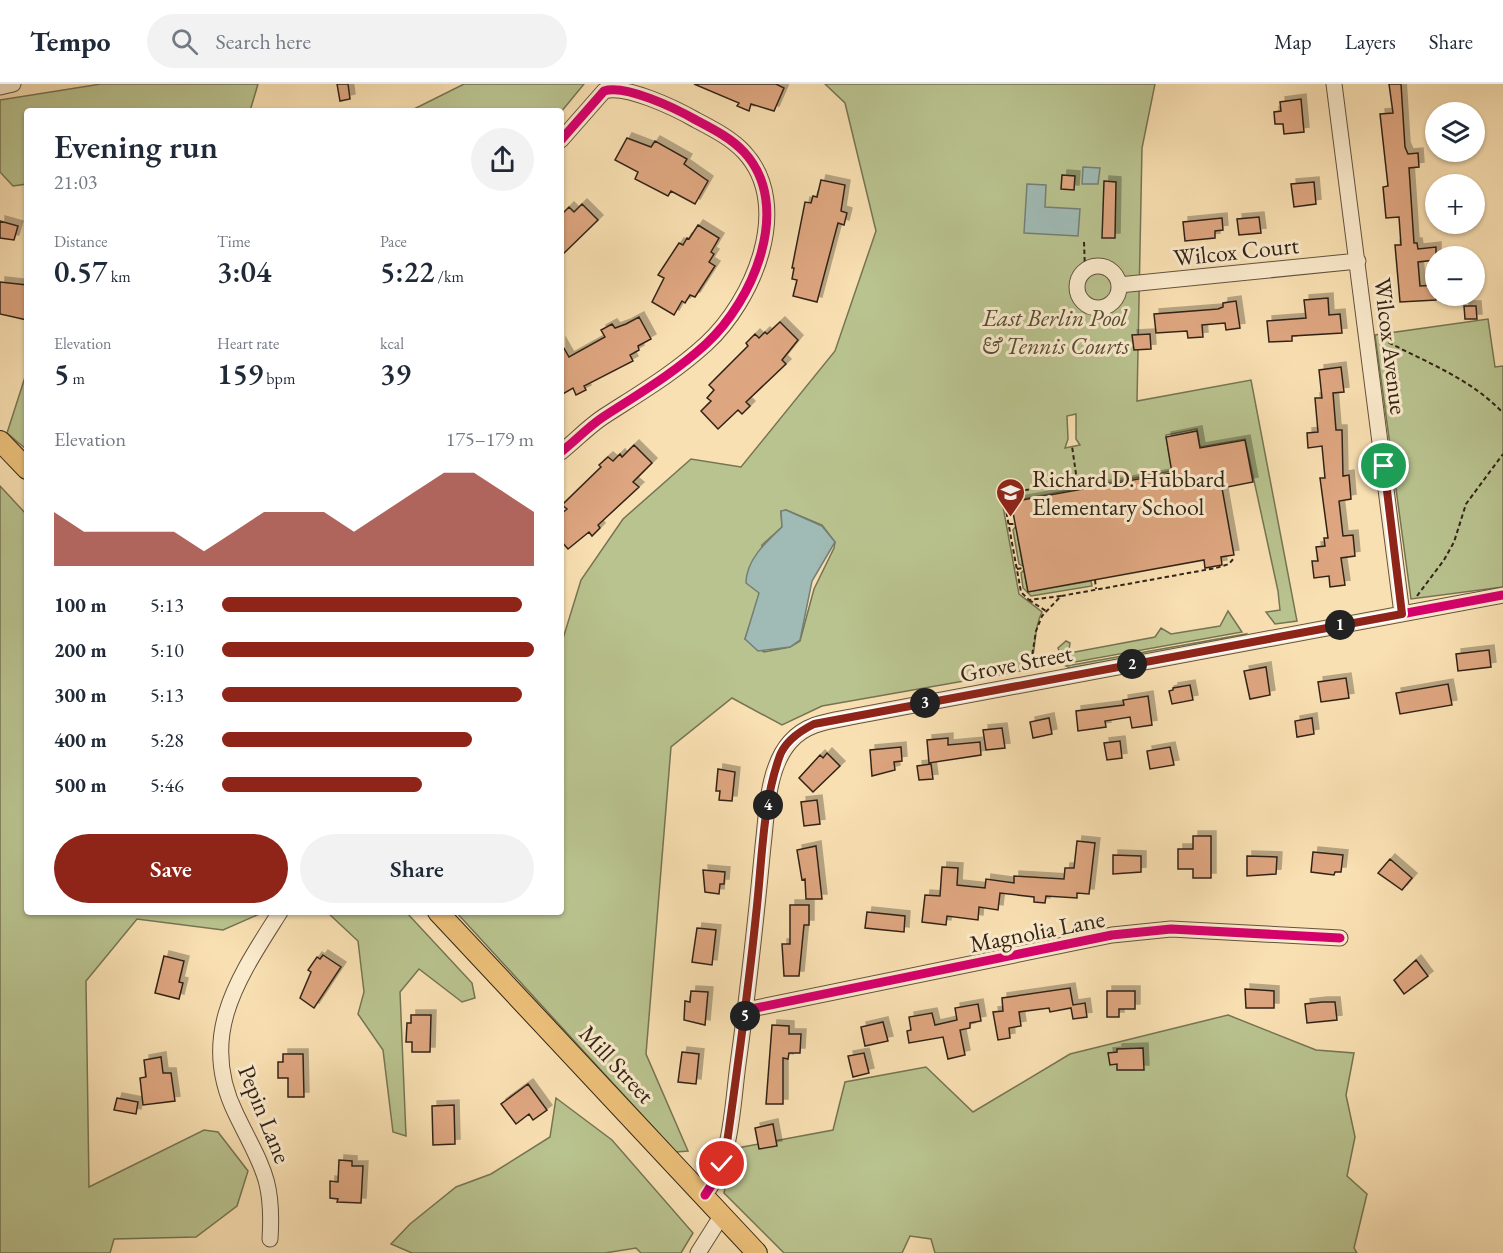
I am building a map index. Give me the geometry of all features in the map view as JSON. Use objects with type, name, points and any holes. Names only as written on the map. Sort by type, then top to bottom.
[{"type":"main road","points":[[0,441],[24,467]]},
{"type":"main road","name":"Mill Street","points":[[441,915],[757,1253]]},
{"type":"street","points":[[0,87],[13,84]]},
{"type":"street","name":"Wilcox Avenue","points":[[1334,84],[1402,614]]},
{"type":"street","points":[[564,136],[603,87],[622,85],[676,109],[730,139],[746,154],[756,169],[767,199],[765,244],[747,291],[709,342],[665,379],[601,418],[564,449]]},
{"type":"street","name":"Wilcox Court","points":[[1119,285],[1358,261]]},
{"type":"street","points":[[1103,266],[1114,273],[1119,285],[1116,298],[1112,303],[1106,307],[1093,307],[1082,300],[1078,294],[1078,281],[1085,270],[1103,266]]},
{"type":"street","name":"Grove Street","points":[[705,1195],[717,1179],[726,1150],[746,1010],[769,799],[780,755],[801,730],[835,720],[1503,595]]},
{"type":"street","name":"Pepin Lane","points":[[270,1239],[272,1210],[265,1170],[226,1089],[220,1049],[224,1015],[232,993],[278,915]]},
{"type":"street","name":"Magnolia Lane","points":[[746,1010],[1112,935],[1171,929],[1340,938]]},
{"type":"street","points":[[698,1253],[722,1215]]},
{"type":"path","points":[[1084,242],[1085,270]]},
{"type":"path","points":[[1366,331],[1464,380],[1485,393],[1503,413]]},
{"type":"path","points":[[1046,611],[1021,592],[1003,494],[1077,481],[1072,446]]},
{"type":"path","points":[[1414,599],[1444,560],[1454,542],[1466,504],[1503,454]]},
{"type":"path","points":[[1009,524],[1015,524]]},
{"type":"path","points":[[1029,600],[1216,568],[1229,564],[1234,558]]},
{"type":"path","points":[[1017,569],[1024,568]]},
{"type":"path","points":[[1095,580],[1096,589]]},
{"type":"path","points":[[1030,669],[1036,631],[1046,611],[1061,596]]},
{"type":"green space","points":[[101,84],[258,84],[251,108],[24,108],[24,184],[13,186],[0,172],[0,100]]},
{"type":"green space","points":[[464,84],[584,84],[564,108],[416,108]]},
{"type":"green space","name":"East Berlin Pool & Tennis Courts","points":[[825,84],[1155,84],[1142,148],[1137,401],[1251,380],[1297,621],[1275,624],[1266,612],[1280,610],[1278,591],[1245,439],[1200,447],[1197,429],[1166,435],[1172,471],[1012,501],[1009,488],[1000,490],[1019,594],[1042,612],[1032,657],[1026,670],[822,706],[782,725],[732,698],[671,747],[646,1054],[688,1151],[676,1152],[459,915],[564,915],[564,635],[581,580],[623,519],[691,459],[741,467],[835,351],[876,231],[845,103]],"holes":[[[1076,414],[1076,439],[1080,445],[1065,448],[1068,439],[1067,416]],[[786,510],[822,525],[835,542],[834,548],[814,589],[800,641],[790,647],[764,652],[745,639],[760,593],[762,545],[782,527],[781,511]]]},
{"type":"green space","points":[[1488,319],[1495,367],[1503,366],[1503,587],[1411,599],[1375,335]]},
{"type":"green space","points":[[24,380],[24,447],[7,433]]},
{"type":"green space","points":[[0,486],[24,512],[24,915],[257,915],[223,930],[137,919],[86,981],[89,1187],[204,1130],[218,1132],[248,1171],[237,1206],[196,1237],[114,1239],[110,1253],[0,1253]]},
{"type":"green space","points":[[1016,526],[1023,566],[1019,564],[1013,530]]},
{"type":"green space","points":[[1024,570],[1028,592],[1091,581],[1092,586],[1031,596],[1023,588],[1021,573]]},
{"type":"green space","points":[[1228,611],[1242,632],[1064,664],[1058,648],[1066,641],[1070,643],[1069,650],[1075,652],[1155,637],[1161,628],[1171,634],[1220,626]]},
{"type":"green space","points":[[1246,634],[1242,638],[1070,668],[1066,666]]},
{"type":"green space","points":[[330,915],[409,915],[472,983],[475,998],[462,1002],[419,969],[400,992],[406,1136],[393,1132],[383,1050],[358,1014],[364,992],[358,941]]},
{"type":"green space","points":[[1228,1015],[1316,1050],[1354,1053],[1346,1095],[1355,1137],[1347,1176],[1367,1194],[1354,1248],[1357,1253],[935,1253],[931,1239],[910,1236],[902,1253],[784,1253],[724,1193],[732,1149],[833,1130],[845,1082],[926,1067],[973,1112],[1070,1054]]},
{"type":"green space","points":[[556,1098],[612,1140],[693,1233],[681,1253],[641,1253],[636,1248],[605,1253],[412,1253],[391,1244],[410,1224],[456,1187],[491,1174],[550,1137]]},
{"type":"water","points":[[1083,167],[1100,168],[1098,184],[1082,184]]},
{"type":"water","points":[[1027,184],[1046,185],[1045,207],[1080,209],[1078,236],[1024,233]]},
{"type":"water","points":[[786,510],[822,526],[835,542],[812,581],[800,640],[790,647],[758,651],[745,639],[759,593],[746,583],[747,575],[758,552],[782,527],[781,511]]},
{"type":"building","points":[[337,84],[348,84],[350,99],[340,101]]},
{"type":"building","points":[[694,84],[776,84],[784,88],[774,111],[751,104],[749,111],[737,106],[739,103]]},
{"type":"building","points":[[1389,84],[1401,84],[1405,147],[1408,154],[1418,153],[1419,167],[1409,168],[1414,243],[1417,243],[1418,249],[1425,248],[1425,261],[1418,262],[1420,286],[1425,286],[1425,301],[1400,302],[1395,245],[1401,245],[1399,217],[1386,218],[1383,187],[1388,186],[1380,114],[1393,113]]},
{"type":"building","points":[[1301,99],[1304,132],[1284,134],[1283,124],[1275,124],[1274,112],[1281,111],[1280,102]]},
{"type":"building","points":[[627,138],[651,147],[655,141],[687,159],[684,164],[708,181],[695,204],[671,191],[668,196],[635,179],[638,172],[615,160]]},
{"type":"building","points":[[1062,175],[1075,176],[1074,190],[1061,189]]},
{"type":"building","points":[[821,180],[845,185],[841,211],[847,213],[844,225],[838,223],[817,302],[793,296],[797,280],[792,279],[794,268],[792,268],[805,202],[811,203],[813,196],[817,197]]},
{"type":"building","points":[[1104,181],[1116,182],[1115,238],[1102,238]]},
{"type":"building","points":[[1314,182],[1316,204],[1294,207],[1291,184]]},
{"type":"building","points":[[582,204],[598,220],[564,253],[564,212],[569,207],[574,212]]},
{"type":"building","points":[[1259,217],[1261,233],[1239,235],[1237,219]]},
{"type":"building","points":[[1222,218],[1223,230],[1215,231],[1215,238],[1185,241],[1183,222]]},
{"type":"building","points":[[0,221],[18,226],[14,240],[0,238]]},
{"type":"building","points":[[698,225],[719,238],[711,252],[714,254],[709,262],[715,266],[695,297],[690,295],[685,303],[682,301],[674,315],[652,302],[664,278],[658,275],[679,243],[683,245]]},
{"type":"building","points":[[0,282],[24,285],[24,319],[0,314]]},
{"type":"building","points":[[1328,298],[1329,315],[1340,314],[1342,333],[1292,336],[1292,341],[1269,342],[1267,321],[1306,318],[1304,300]]},
{"type":"building","points":[[1236,301],[1240,328],[1226,330],[1225,323],[1202,325],[1203,337],[1188,338],[1187,331],[1156,333],[1154,314],[1218,309],[1223,307],[1223,303]]},
{"type":"building","points":[[1464,306],[1476,306],[1477,319],[1465,319]]},
{"type":"building","points":[[639,317],[651,339],[638,346],[639,350],[630,355],[633,361],[584,386],[586,390],[576,395],[573,388],[564,393],[564,348],[569,357],[605,337],[601,330],[612,324],[615,328]]},
{"type":"building","points":[[780,322],[798,340],[782,360],[786,364],[746,402],[750,406],[742,414],[738,410],[718,429],[701,411],[711,401],[707,398],[714,390],[709,385],[748,346],[746,343],[755,334],[759,338]]},
{"type":"building","points":[[1150,334],[1151,349],[1134,350],[1132,335]]},
{"type":"building","points":[[1341,367],[1344,392],[1333,393],[1336,430],[1342,430],[1343,476],[1349,475],[1351,499],[1339,501],[1343,536],[1353,535],[1355,556],[1341,558],[1345,585],[1330,587],[1329,576],[1314,578],[1312,561],[1318,561],[1316,547],[1325,546],[1324,538],[1328,538],[1320,478],[1325,478],[1322,446],[1308,448],[1307,433],[1318,432],[1315,398],[1322,398],[1319,370]]},
{"type":"building","points":[[1197,431],[1200,448],[1245,440],[1253,482],[1222,488],[1234,555],[1221,557],[1222,565],[1205,568],[1204,560],[1028,592],[1011,502],[1172,473],[1166,437]]},
{"type":"building","points":[[634,445],[652,463],[633,482],[639,487],[598,525],[600,528],[592,536],[589,532],[568,549],[564,544],[564,512],[567,509],[564,503],[601,467],[599,465],[608,457],[613,461],[620,454],[622,457]]},
{"type":"building","points":[[1489,650],[1491,667],[1458,671],[1456,654]]},
{"type":"building","points":[[1266,667],[1270,695],[1250,699],[1244,671]]},
{"type":"building","points":[[1346,678],[1349,698],[1321,702],[1318,682]]},
{"type":"building","points":[[1448,684],[1452,705],[1400,714],[1396,693]]},
{"type":"building","points":[[1190,685],[1193,700],[1172,704],[1169,691]]},
{"type":"building","points":[[1148,696],[1152,725],[1132,728],[1130,717],[1105,721],[1106,727],[1078,731],[1076,711],[1124,705],[1123,700]]},
{"type":"building","points":[[1049,718],[1052,734],[1033,738],[1030,722]]},
{"type":"building","points":[[1312,718],[1314,734],[1297,737],[1295,721]]},
{"type":"building","points":[[1002,728],[1005,748],[986,750],[983,730]]},
{"type":"building","points":[[948,738],[948,745],[980,742],[981,755],[929,763],[927,740]]},
{"type":"building","points":[[1120,741],[1122,758],[1107,760],[1104,743]]},
{"type":"building","points":[[901,747],[902,761],[894,762],[895,770],[872,776],[870,750]]},
{"type":"building","points":[[1170,747],[1174,765],[1150,769],[1147,751]]},
{"type":"building","points":[[827,753],[840,766],[813,792],[799,778],[820,755],[823,758]]},
{"type":"building","points":[[931,764],[933,779],[919,780],[917,766]]},
{"type":"building","points":[[718,769],[735,772],[732,801],[719,800],[720,791],[716,791]]},
{"type":"building","points":[[817,800],[820,824],[804,826],[801,802]]},
{"type":"building","points":[[1193,836],[1211,836],[1211,878],[1193,878],[1193,869],[1178,869],[1178,849],[1193,849]]},
{"type":"building","points":[[1077,841],[1095,843],[1089,894],[1077,893],[1077,898],[1046,896],[1045,903],[1034,902],[1034,897],[1000,893],[998,910],[979,907],[978,920],[947,916],[946,925],[922,922],[925,895],[940,896],[942,867],[958,868],[957,885],[985,888],[986,879],[1014,883],[1014,876],[1064,879],[1065,868],[1074,868]]},
{"type":"building","points":[[816,846],[822,899],[806,899],[805,879],[802,880],[797,850]]},
{"type":"building","points":[[1313,852],[1343,855],[1341,872],[1335,872],[1334,875],[1311,872]]},
{"type":"building","points":[[1113,855],[1141,856],[1141,872],[1113,874]]},
{"type":"building","points":[[1247,856],[1277,857],[1276,874],[1247,876]]},
{"type":"building","points":[[1390,859],[1412,878],[1402,890],[1378,873]]},
{"type":"building","points":[[703,870],[725,872],[724,884],[720,884],[719,894],[705,892]]},
{"type":"building","points":[[790,905],[809,905],[809,925],[804,925],[799,976],[784,976],[782,944],[790,944]]},
{"type":"building","points":[[867,912],[905,916],[904,932],[865,928]]},
{"type":"building","points":[[697,928],[716,930],[712,965],[692,962]]},
{"type":"building","points":[[323,955],[341,967],[314,1008],[300,998],[311,972],[308,970],[317,957],[320,959]]},
{"type":"building","points":[[164,956],[184,961],[179,982],[183,983],[179,999],[155,993]]},
{"type":"building","points":[[1416,960],[1428,976],[1404,994],[1394,980]]},
{"type":"building","points":[[1070,988],[1073,1005],[1085,1003],[1087,1017],[1073,1019],[1071,1008],[1050,1012],[1049,1008],[1019,1012],[1021,1026],[1009,1028],[1010,1038],[998,1040],[993,1012],[1003,1011],[1002,998]]},
{"type":"building","points":[[1245,989],[1274,991],[1274,1008],[1246,1008]]},
{"type":"building","points":[[691,991],[708,992],[705,1025],[684,1020],[685,1001],[690,1002]]},
{"type":"building","points":[[1107,991],[1135,991],[1135,1009],[1119,1009],[1119,1017],[1107,1017]]},
{"type":"building","points":[[1335,1002],[1337,1020],[1307,1023],[1305,1004]]},
{"type":"building","points":[[978,1004],[981,1021],[970,1023],[970,1028],[960,1030],[965,1055],[948,1059],[943,1037],[909,1043],[907,1031],[911,1030],[909,1017],[932,1013],[935,1025],[957,1020],[955,1008]]},
{"type":"building","points":[[411,1015],[431,1015],[430,1052],[412,1052],[412,1042],[406,1042],[407,1023],[411,1023]]},
{"type":"building","points":[[883,1022],[888,1041],[865,1046],[861,1027]]},
{"type":"building","points":[[772,1025],[789,1026],[789,1034],[801,1034],[800,1053],[789,1053],[788,1059],[783,1058],[783,1104],[766,1104]]},
{"type":"building","points":[[1143,1048],[1144,1070],[1117,1070],[1117,1064],[1110,1065],[1108,1053],[1117,1052],[1117,1049]]},
{"type":"building","points":[[682,1052],[699,1054],[696,1084],[678,1082]]},
{"type":"building","points":[[864,1053],[869,1073],[853,1077],[848,1056]]},
{"type":"building","points":[[283,1054],[303,1054],[304,1097],[288,1097],[288,1078],[278,1078],[278,1062],[283,1062]]},
{"type":"building","points":[[161,1057],[163,1073],[171,1073],[175,1101],[143,1105],[140,1078],[146,1077],[144,1060]]},
{"type":"building","points":[[528,1084],[547,1110],[533,1120],[529,1114],[516,1124],[501,1104]]},
{"type":"building","points":[[117,1098],[138,1102],[136,1114],[114,1110]]},
{"type":"building","points":[[454,1105],[455,1144],[433,1145],[432,1106]]},
{"type":"building","points":[[773,1124],[777,1146],[759,1149],[755,1128]]},
{"type":"building","points":[[339,1160],[352,1161],[352,1166],[363,1166],[361,1203],[337,1202],[338,1199],[330,1198],[330,1181],[338,1182]]},
{"type":"cycle path","points":[[564,137],[604,91],[613,90],[637,94],[687,115],[733,142],[744,152],[759,174],[766,199],[766,225],[761,252],[752,279],[723,326],[681,365],[597,421],[564,449]]},
{"type":"cycle path","points":[[705,1195],[721,1165],[732,1115],[769,791],[782,753],[797,735],[812,726],[838,719],[1503,595]]},
{"type":"cycle path","points":[[746,1010],[1112,935],[1171,929],[1340,938]]},
{"type":"place","name":"Richard D. Hubbard Elementary School","points":[[1011,518]]},
{"type":"route","points":[[722,1164],[746,1010],[769,799],[780,755],[790,741],[801,730],[814,724],[1402,614],[1384,466]]}]
